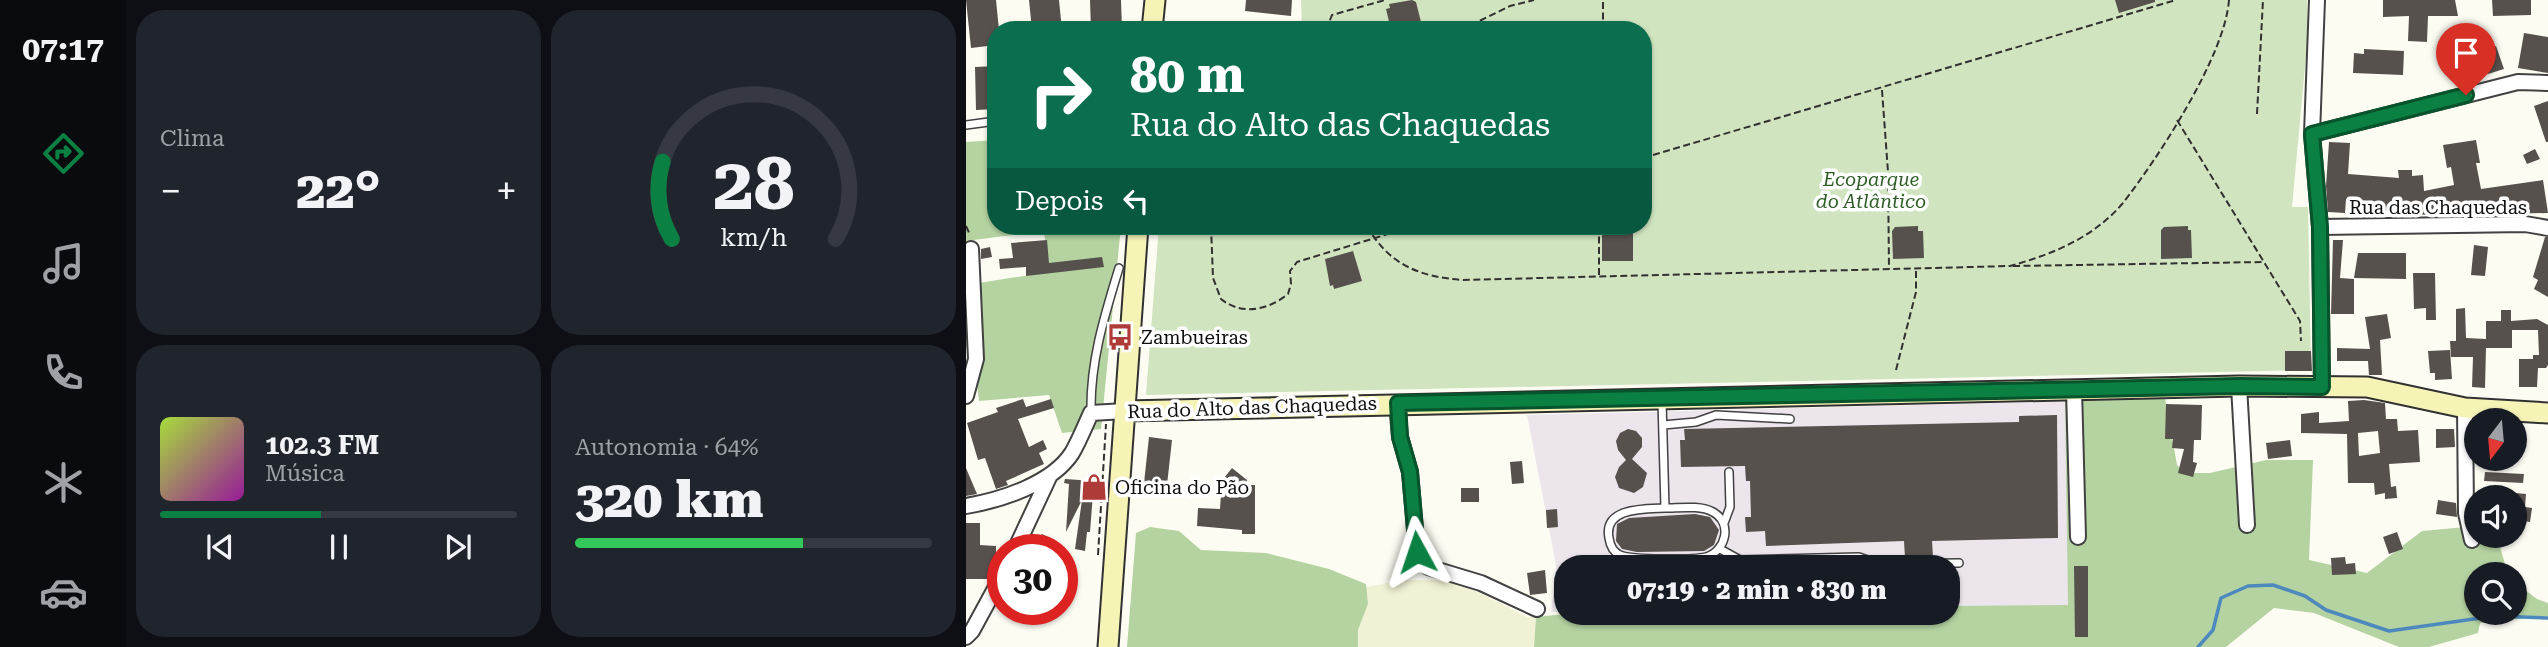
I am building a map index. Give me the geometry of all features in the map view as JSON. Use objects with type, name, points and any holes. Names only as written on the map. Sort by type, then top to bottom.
[{"type":"street","points":[[1153,21],[1155,0]]},
{"type":"street","points":[[2318,0],[2312,134],[2320,227],[2322,387]]},
{"type":"street","points":[[2312,134],[2518,82],[2548,83]]},
{"type":"street","name":"Rua das Chaquedas","points":[[2320,227],[2525,224],[2548,228]]},
{"type":"street","points":[[1108,647],[1137,235]]},
{"type":"street","points":[[966,396],[976,359],[971,249]]},
{"type":"street","points":[[2239,386],[2247,525]]},
{"type":"street","name":"Rua do Alto das Chaquedas","points":[[1091,413],[1398,403],[2239,386],[2367,387],[2465,408]]},
{"type":"street","points":[[2074,389],[2078,537]]},
{"type":"street","points":[[1398,403],[1400,437],[1410,472],[1417,552],[1427,567],[1480,583],[1537,609]]},
{"type":"street","name":"Rua do Alto das Chaquedas","points":[[2527,412],[2548,413]]},
{"type":"street","points":[[1022,534],[1050,475],[1071,454],[1091,413]]},
{"type":"street","points":[[966,506],[1024,487],[1050,475]]},
{"type":"street","points":[[966,637],[987,603]]},
{"type":"lane","points":[[966,125],[987,122]]},
{"type":"lane","points":[[1091,413],[1091,379],[1097,340],[1119,268]]},
{"type":"lane","points":[[1662,397],[1665,508]]},
{"type":"lane","points":[[1663,425],[1696,422],[1716,415],[1790,419]]},
{"type":"lane","points":[[1724,523],[1716,513],[1704,508],[1665,508],[1621,513],[1612,521],[1608,532],[1610,545],[1619,554],[1631,558],[1706,557],[1720,549],[1725,536],[1724,523],[1730,507],[1729,472]]},
{"type":"lane","points":[[1720,549],[1731,555]]},
{"type":"path","points":[[1330,21],[1332,15],[1385,0]]},
{"type":"path","points":[[1479,21],[1510,6],[1534,0]]},
{"type":"path","points":[[1603,0],[1603,21]]},
{"type":"path","points":[[1652,155],[2176,0]]},
{"type":"path","points":[[2010,266],[2043,257],[2106,222],[2136,186],[2211,63],[2222,34],[2229,0]]},
{"type":"path","points":[[2257,114],[2263,0]]},
{"type":"path","points":[[1881,88],[1888,172],[1889,270]]},
{"type":"path","points":[[2177,119],[2300,321],[2301,341]]},
{"type":"path","points":[[1212,235],[1216,290],[1229,305],[1262,309],[1288,294],[1290,271],[1297,262],[1384,235]]},
{"type":"path","points":[[1372,235],[1389,256],[1407,269],[1434,278],[2264,262]]},
{"type":"path","points":[[1599,235],[1599,276]]},
{"type":"path","points":[[1896,370],[1916,292],[1916,270]]},
{"type":"shaded area","points":[[2070,401],[2073,607],[1960,609],[1960,555],[1554,555],[1527,415]]},
{"type":"shaded area","points":[[1554,584],[1554,612],[1551,612]]},
{"type":"green space","name":"Ecoparque do Atlântico","points":[[1301,0],[2307,0],[2308,34],[2292,207],[2308,207],[2311,370],[1146,395],[1158,235],[1652,235],[1652,21],[1302,21]]},
{"type":"green space","points":[[987,141],[987,235],[1013,235],[966,241],[966,142]]},
{"type":"green space","points":[[1044,235],[1120,235],[1101,429],[1062,433],[1049,395],[979,401],[973,348],[966,348],[966,285],[1049,272]]},
{"type":"green space","points":[[2165,398],[2177,465],[2185,473],[2210,473],[2266,460],[2313,460],[2309,560],[2367,573],[2422,531],[2464,527],[2464,548],[2500,548],[2504,562],[2464,562],[2464,625],[2480,625],[2478,633],[2429,647],[2399,647],[2314,613],[2274,608],[2226,647],[1534,647],[1536,617],[1554,615],[1554,625],[1960,625],[1960,606],[2068,605],[2065,401]]},
{"type":"green space","points":[[1150,527],[1179,531],[1201,550],[1266,553],[1329,569],[1366,584],[1368,604],[1358,630],[1358,647],[1127,647],[1136,533]]},
{"type":"green space","points":[[1405,580],[1455,580],[1527,617],[1536,617],[1534,647],[1358,647],[1358,630],[1368,604],[1366,587]]},
{"type":"green space","points":[[2527,591],[2548,603],[2548,616],[2527,618]]},
{"type":"building","points":[[966,0],[996,0],[998,21],[987,21],[987,46],[971,48]]},
{"type":"building","points":[[1029,0],[1059,0],[1061,21],[1031,21]]},
{"type":"building","points":[[1090,0],[1121,0],[1122,21],[1091,21]]},
{"type":"building","points":[[1246,0],[1292,0],[1291,16],[1245,11]]},
{"type":"building","points":[[1412,0],[1416,2],[1421,21],[1389,21],[1386,9],[1390,8],[1389,4]]},
{"type":"building","points":[[2115,0],[2155,0],[2155,2],[2119,13]]},
{"type":"building","points":[[2383,0],[2455,0],[2458,16],[2428,16],[2427,42],[2408,41],[2409,16],[2383,17]]},
{"type":"building","points":[[2492,0],[2531,0],[2531,15],[2493,16]]},
{"type":"building","points":[[2524,33],[2548,37],[2548,73],[2518,68]]},
{"type":"building","points":[[2496,46],[2504,69],[2488,74],[2480,52]]},
{"type":"building","points":[[2364,49],[2404,51],[2403,75],[2353,73],[2354,53],[2364,54]]},
{"type":"building","points":[[2463,52],[2465,63],[2456,64],[2454,53]]},
{"type":"building","points":[[987,66],[987,109],[976,110],[975,67]]},
{"type":"building","points":[[2548,101],[2548,142],[2546,142],[2534,106]]},
{"type":"building","points":[[2476,140],[2480,163],[2476,163],[2481,189],[2543,180],[2548,213],[2499,214],[2499,210],[2460,215],[2459,210],[2427,215],[2383,211],[2382,216],[2373,217],[2363,215],[2365,202],[2346,199],[2345,213],[2328,212],[2326,186],[2329,142],[2350,143],[2348,174],[2399,178],[2398,170],[2412,170],[2412,176],[2423,175],[2424,191],[2454,185],[2451,167],[2447,168],[2443,145]]},
{"type":"building","points":[[2535,149],[2540,159],[2527,164],[2523,155]]},
{"type":"building","points":[[1918,226],[1918,231],[1923,231],[1924,258],[1893,259],[1892,231],[1895,227]]},
{"type":"building","points":[[2188,226],[2188,230],[2191,230],[2192,258],[2161,259],[2161,230],[2164,227]]},
{"type":"building","points":[[1602,235],[1633,235],[1633,261],[1602,261]]},
{"type":"building","points":[[2545,237],[2548,237],[2548,297],[2534,289],[2538,280],[2533,277]]},
{"type":"building","points":[[1047,240],[1049,263],[1102,257],[1104,267],[1026,276],[1026,267],[1000,269],[999,259],[1013,258],[1011,243]]},
{"type":"building","points":[[2333,240],[2343,240],[2340,278],[2354,279],[2354,314],[2331,314]]},
{"type":"building","points":[[2474,245],[2488,247],[2485,276],[2471,275]]},
{"type":"building","points":[[990,247],[992,257],[981,259],[981,249]]},
{"type":"building","points":[[1353,251],[1362,281],[1334,289],[1333,285],[1330,286],[1325,259]]},
{"type":"building","points":[[2358,253],[2406,253],[2406,279],[2354,278]]},
{"type":"building","points":[[2413,273],[2435,273],[2436,320],[2426,320],[2426,308],[2414,309]]},
{"type":"building","points":[[2465,308],[2466,338],[2486,339],[2486,321],[2501,321],[2501,310],[2511,310],[2511,321],[2537,319],[2548,325],[2548,365],[2546,368],[2538,368],[2537,387],[2519,387],[2519,359],[2533,359],[2533,355],[2539,355],[2538,330],[2512,330],[2512,348],[2486,348],[2485,388],[2472,387],[2473,357],[2451,357],[2450,341],[2456,341],[2456,309]]},
{"type":"building","points":[[2387,314],[2391,338],[2380,340],[2382,375],[2369,375],[2368,361],[2337,361],[2337,348],[2370,349],[2365,317]]},
{"type":"building","points":[[2450,350],[2452,379],[2435,380],[2435,373],[2430,373],[2428,351]]},
{"type":"building","points":[[2285,351],[2311,351],[2312,371],[2285,371]]},
{"type":"building","points":[[1023,399],[1026,407],[1051,399],[1054,408],[1018,419],[1029,447],[1043,440],[1047,449],[1039,453],[1044,464],[1006,481],[1008,485],[996,489],[985,458],[978,460],[967,423],[998,412],[996,408]]},
{"type":"building","points":[[2348,401],[2385,403],[2386,419],[2397,419],[2398,431],[2418,430],[2420,462],[2389,464],[2391,487],[2396,486],[2397,498],[2385,499],[2385,493],[2375,495],[2374,483],[2348,483],[2347,434],[2301,433],[2301,414],[2319,412],[2319,423],[2349,421]],"holes":[[[2378,431],[2380,453],[2359,456],[2358,433]]]},
{"type":"building","points":[[2166,404],[2202,405],[2201,440],[2194,440],[2193,462],[2197,463],[2193,477],[2178,473],[2184,449],[2172,448],[2173,439],[2165,439]]},
{"type":"building","points":[[2057,415],[2058,538],[1932,541],[1933,555],[1905,555],[1904,541],[1766,546],[1765,531],[1746,532],[1745,517],[1751,517],[1750,481],[1746,481],[1745,466],[1681,467],[1680,440],[1685,440],[1684,429],[2019,422],[2019,416]]},
{"type":"building","points":[[1628,429],[1636,431],[1642,438],[1642,447],[1632,459],[1647,473],[1643,487],[1634,493],[1619,488],[1615,477],[1626,460],[1618,450],[1616,441],[1620,433]]},
{"type":"building","points":[[2436,429],[2454,429],[2455,447],[2436,448]]},
{"type":"building","points":[[1149,437],[1172,440],[1167,485],[1144,483]]},
{"type":"building","points":[[2290,440],[2292,456],[2268,459],[2266,443]]},
{"type":"building","points":[[1522,461],[1524,483],[1512,484],[1510,462]]},
{"type":"building","points":[[966,468],[977,494],[966,496]]},
{"type":"building","points":[[1232,468],[1247,480],[1246,485],[1255,485],[1255,534],[1242,534],[1242,530],[1197,526],[1198,508],[1220,509],[1221,493],[1225,487],[1220,483]]},
{"type":"building","points":[[2485,472],[2524,474],[2523,483],[2484,481]]},
{"type":"building","points":[[1065,479],[1094,481],[1090,532],[1087,532],[1085,551],[1078,550],[1077,534],[1082,500],[1066,532],[1069,484],[1064,483]]},
{"type":"building","points":[[1461,488],[1479,488],[1479,502],[1461,502]]},
{"type":"building","points":[[2438,500],[2456,503],[2457,517],[2436,514]]},
{"type":"building","points":[[2527,507],[2532,508],[2530,522],[2527,522]]},
{"type":"building","points":[[1557,509],[1558,527],[1547,528],[1546,510]]},
{"type":"building","points":[[1695,514],[1710,517],[1719,530],[1714,545],[1704,551],[1637,552],[1622,549],[1616,541],[1617,524],[1629,518]]},
{"type":"building","points":[[966,523],[980,523],[980,545],[987,545],[987,579],[966,579]]},
{"type":"building","points":[[2397,532],[2403,549],[2389,554],[2383,537]]},
{"type":"building","points":[[2345,557],[2346,564],[2355,563],[2356,574],[2332,575],[2331,558]]},
{"type":"building","points":[[2074,566],[2088,566],[2088,637],[2075,637]]},
{"type":"building","points":[[1545,570],[1547,593],[1530,595],[1527,573]]},
{"type":"waterway","points":[[2198,647],[2213,630],[2221,598],[2248,586],[2273,585],[2305,596],[2326,610],[2389,631],[2495,616],[2548,618]]},
{"type":"place","name":"Zambueiras","points":[[1120,337]]},
{"type":"place","name":"Oficina do Pão","points":[[1094,487]]},
{"type":"route","points":[[1417,552],[1410,472],[1400,437],[1398,403],[2239,386],[2322,387],[2320,227],[2312,134],[2466,95]]}]
